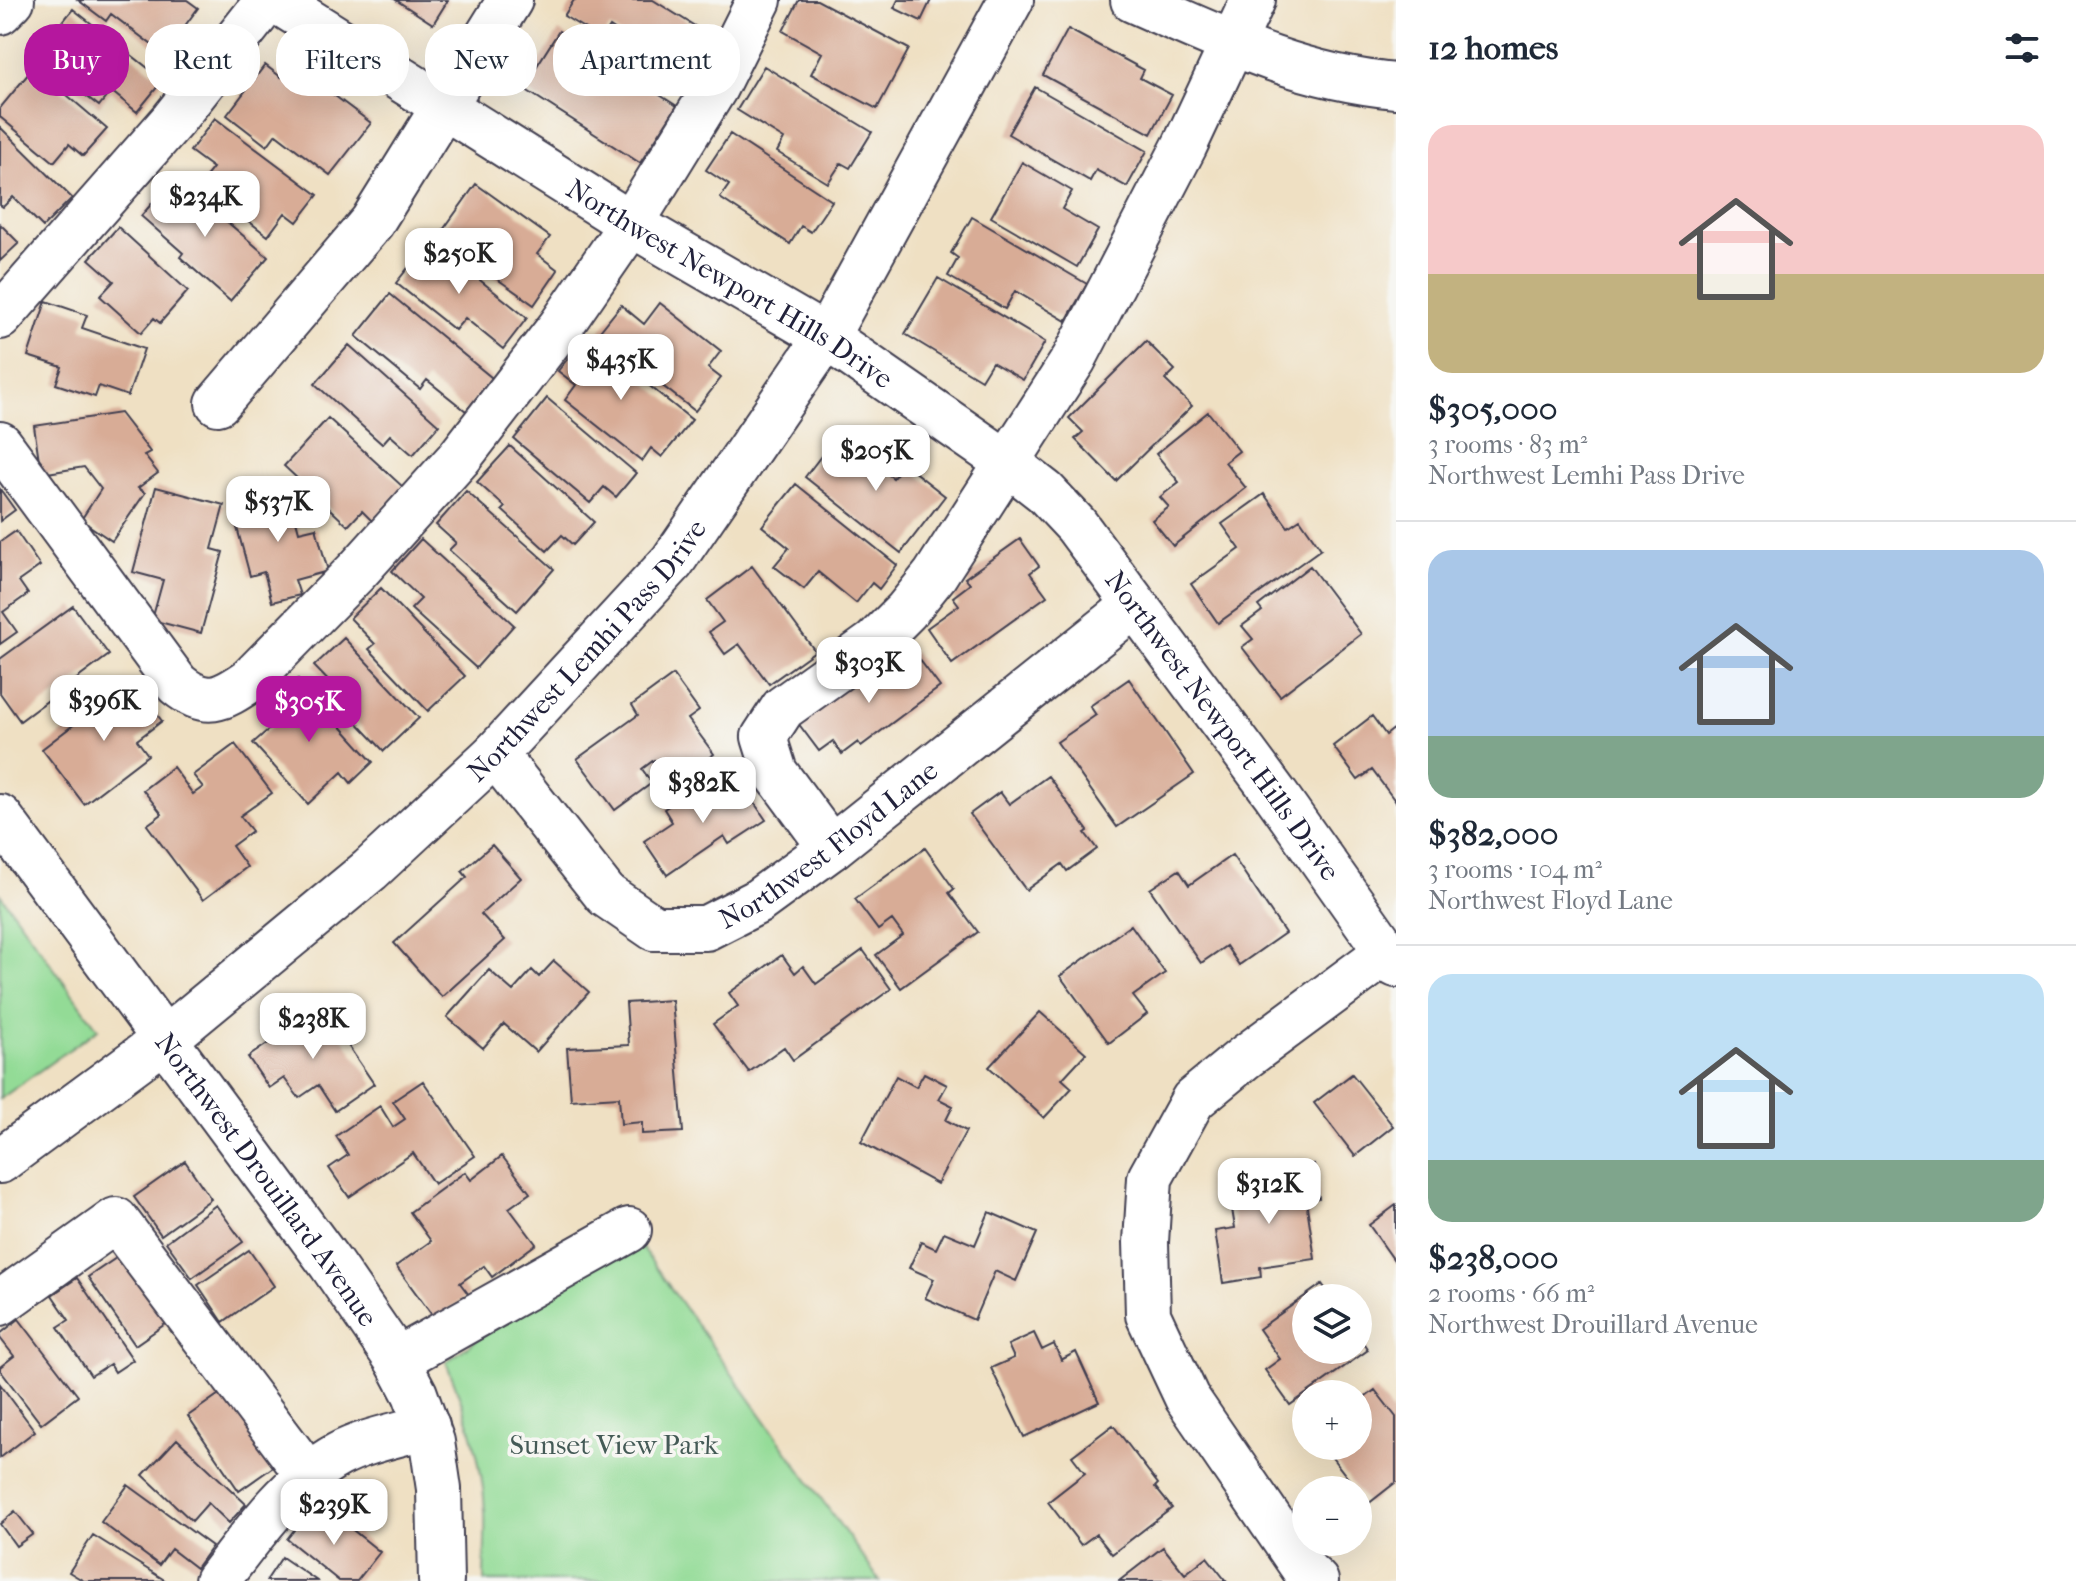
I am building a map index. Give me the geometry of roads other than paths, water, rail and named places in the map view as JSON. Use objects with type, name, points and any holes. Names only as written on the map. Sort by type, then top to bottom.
[{"type":"street","points":[[0,12],[12,0]]},
{"type":"street","points":[[0,317],[173,120],[268,0]]},
{"type":"street","name":"Northwest Newport Hills Drive","points":[[275,0],[631,224],[826,337],[1045,492],[1076,525],[1276,795],[1392,959]]},
{"type":"street","points":[[218,403],[372,222],[510,0]]},
{"type":"street","points":[[0,444],[177,684],[194,698],[214,700],[233,692],[250,680],[357,571],[459,458],[560,327],[631,224],[715,88],[759,0]]},
{"type":"street","name":"Northwest Lemhi Pass Drive","points":[[0,1161],[164,1040],[370,870],[495,754],[672,562],[826,337],[1011,0]]},
{"type":"street","points":[[1133,0],[1233,45],[1300,69],[1396,86]]},
{"type":"street","points":[[831,848],[775,772],[764,737],[783,708],[874,643],[906,611],[935,575],[1009,464],[1074,359],[1112,290],[1253,0]]},
{"type":"street","name":"Northwest Floyd Lane","points":[[495,754],[606,895],[654,928],[706,928],[757,902],[831,848],[1134,606]]},
{"type":"street","name":"Northwest Drouillard Avenue","points":[[0,817],[331,1264],[397,1360],[427,1426],[439,1489],[441,1581]]},
{"type":"street","points":[[1316,1581],[1306,1572],[1187,1398],[1148,1315],[1146,1242],[1150,1178],[1193,1100],[1244,1058],[1392,959]]},
{"type":"street","points":[[0,1303],[116,1220],[308,1475]]},
{"type":"street","points":[[397,1360],[629,1230]]},
{"type":"street","points":[[217,1581],[308,1475],[339,1454],[427,1426]]},
{"type":"park label","name":"Sunset View Park","points":[[614,1444]]}]
